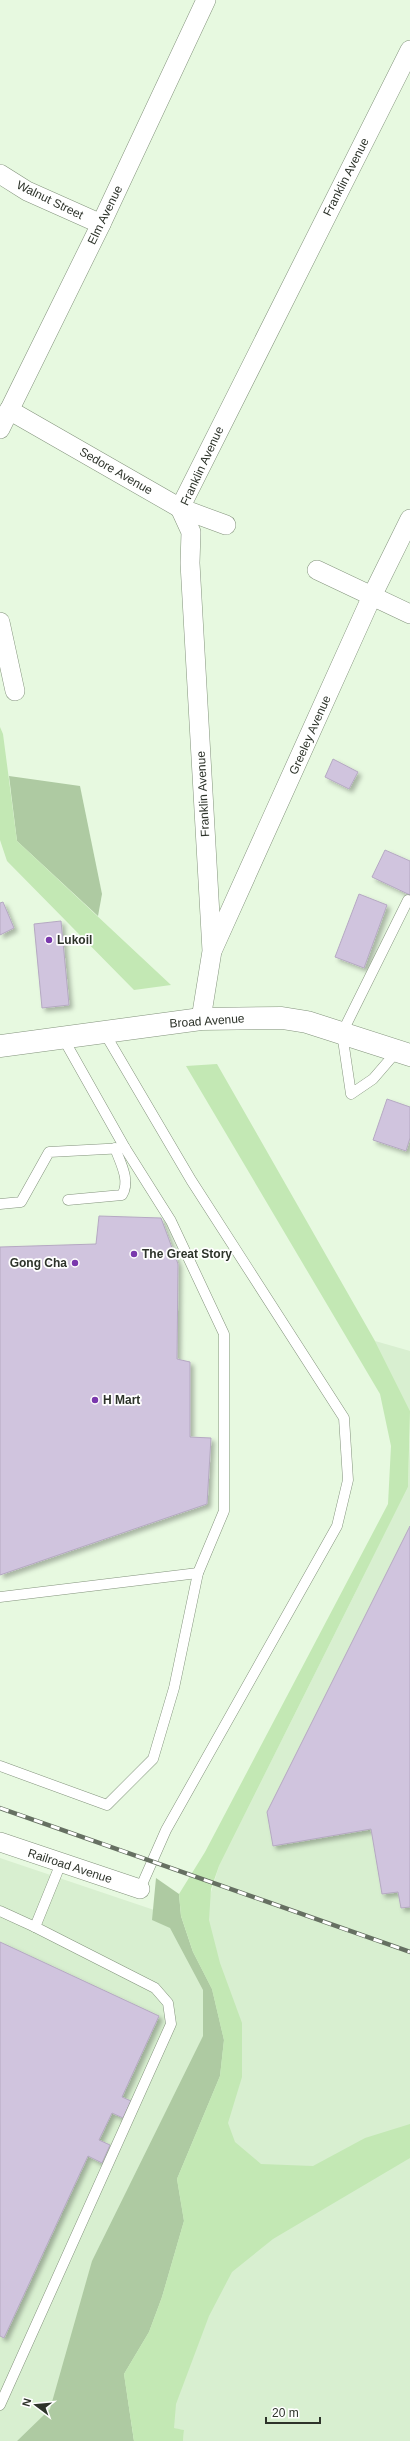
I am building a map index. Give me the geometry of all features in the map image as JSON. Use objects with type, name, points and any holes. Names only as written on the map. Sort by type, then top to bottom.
[{"type":"main road","name":"Broad Avenue","points":[[0,1046],[201,1019],[282,1018],[307,1022],[404,1052]]},
{"type":"street","name":"Elm Avenue","points":[[0,428],[101,224],[206,0]]},
{"type":"street","name":"Franklin Avenue","points":[[201,1019],[212,951],[190,563],[191,532],[180,508],[410,50]]},
{"type":"street","name":"Walnut Street","points":[[0,174],[27,191],[101,224]]},
{"type":"street","name":"Sedore Avenue","points":[[9,410],[180,508],[226,525]]},
{"type":"street","name":"Greeley Avenue","points":[[212,951],[372,596],[410,519]]},
{"type":"street","points":[[317,570],[410,614]]},
{"type":"street","points":[[0,622],[15,691]]},
{"type":"street","name":"Railroad Avenue","points":[[0,1842],[140,1889]]},
{"type":"lane","points":[[404,1052],[373,1079],[351,1094],[342,1033],[408,900]]},
{"type":"lane","points":[[104,1032],[191,1180],[344,1418],[348,1480],[337,1526],[166,1830],[140,1889]]},
{"type":"lane","points":[[0,1766],[107,1805],[153,1759],[174,1688],[198,1573],[224,1511],[224,1334],[171,1221],[120,1148],[63,1038]]},
{"type":"lane","points":[[68,1200],[122,1195],[125,1190],[120,1148]]},
{"type":"lane","points":[[0,1204],[21,1202],[49,1152],[120,1148]]},
{"type":"lane","points":[[0,1597],[198,1573]]},
{"type":"lane","points":[[35,1927],[61,1863]]},
{"type":"lane","points":[[0,1911],[35,1927],[155,1988],[168,2003],[171,2024],[0,2405]]},
{"type":"shaded area","points":[[0,727],[3,734],[17,841],[171,985],[134,990],[7,861],[0,840]]},
{"type":"shaded area","points":[[9,776],[80,786],[102,894],[98,916],[17,841]]},
{"type":"shaded area","points":[[217,1064],[375,1341],[410,1411],[408,1487],[219,1866],[211,1889],[209,1920],[220,1963],[242,2023],[242,2077],[228,2123],[235,2142],[261,2164],[313,2166],[365,2138],[410,2124],[410,2158],[273,2239],[232,2272],[209,2316],[176,2404],[174,2428],[184,2430],[183,2441],[134,2441],[124,2374],[149,2332],[162,2297],[184,2221],[177,2179],[220,2076],[224,2040],[212,1989],[193,1952],[181,1916],[179,1894],[205,1852],[388,1504],[391,1446],[380,1394],[186,1066]]},
{"type":"shaded area","points":[[375,1341],[410,1351],[410,1411]]},
{"type":"shaded area","points":[[410,1437],[410,2441],[183,2441],[184,2430],[131,2422],[127,2394],[50,2409],[17,2441],[0,2441],[0,1858],[169,1915],[193,1951],[219,1866],[408,1487]]},
{"type":"shaded area","points":[[156,1878],[179,1894],[181,1916],[193,1952],[212,1989],[224,2040],[220,2076],[177,2179],[184,2221],[162,2297],[149,2332],[124,2374],[134,2441],[17,2441],[50,2409],[92,2261],[203,2036],[203,1990],[170,1928],[152,1920]]},
{"type":"building","points":[[333,759],[358,772],[349,789],[325,777]]},
{"type":"building","points":[[385,850],[410,861],[410,895],[372,877]]},
{"type":"building","points":[[359,894],[387,905],[364,968],[335,957]]},
{"type":"building","points":[[3,902],[14,928],[0,935],[0,903]]},
{"type":"building","points":[[61,921],[69,1005],[42,1008],[34,924]]},
{"type":"building","points":[[387,1099],[410,1107],[410,1138],[406,1151],[373,1140]]},
{"type":"building","name":"H Mart","points":[[99,1216],[161,1218],[178,1264],[177,1359],[190,1362],[190,1437],[211,1438],[207,1504],[0,1575],[0,1247],[96,1244]]},
{"type":"building","points":[[410,1526],[410,1907],[401,1908],[398,1892],[382,1894],[371,1829],[273,1846],[267,1812]]},
{"type":"building","points":[[0,1942],[159,2016],[122,2097],[131,2101],[123,2118],[112,2113],[99,2140],[110,2145],[102,2163],[88,2156],[4,2338],[0,2336]]},
{"type":"railway","points":[[0,1808],[410,1952]]},
{"type":"place","name":"Lukoil","points":[[49,940]]},
{"type":"place","name":"The Great Story","points":[[134,1254]]},
{"type":"place","name":"Gong Cha","points":[[75,1263]]},
{"type":"place","name":"H Mart","points":[[95,1400]]}]
